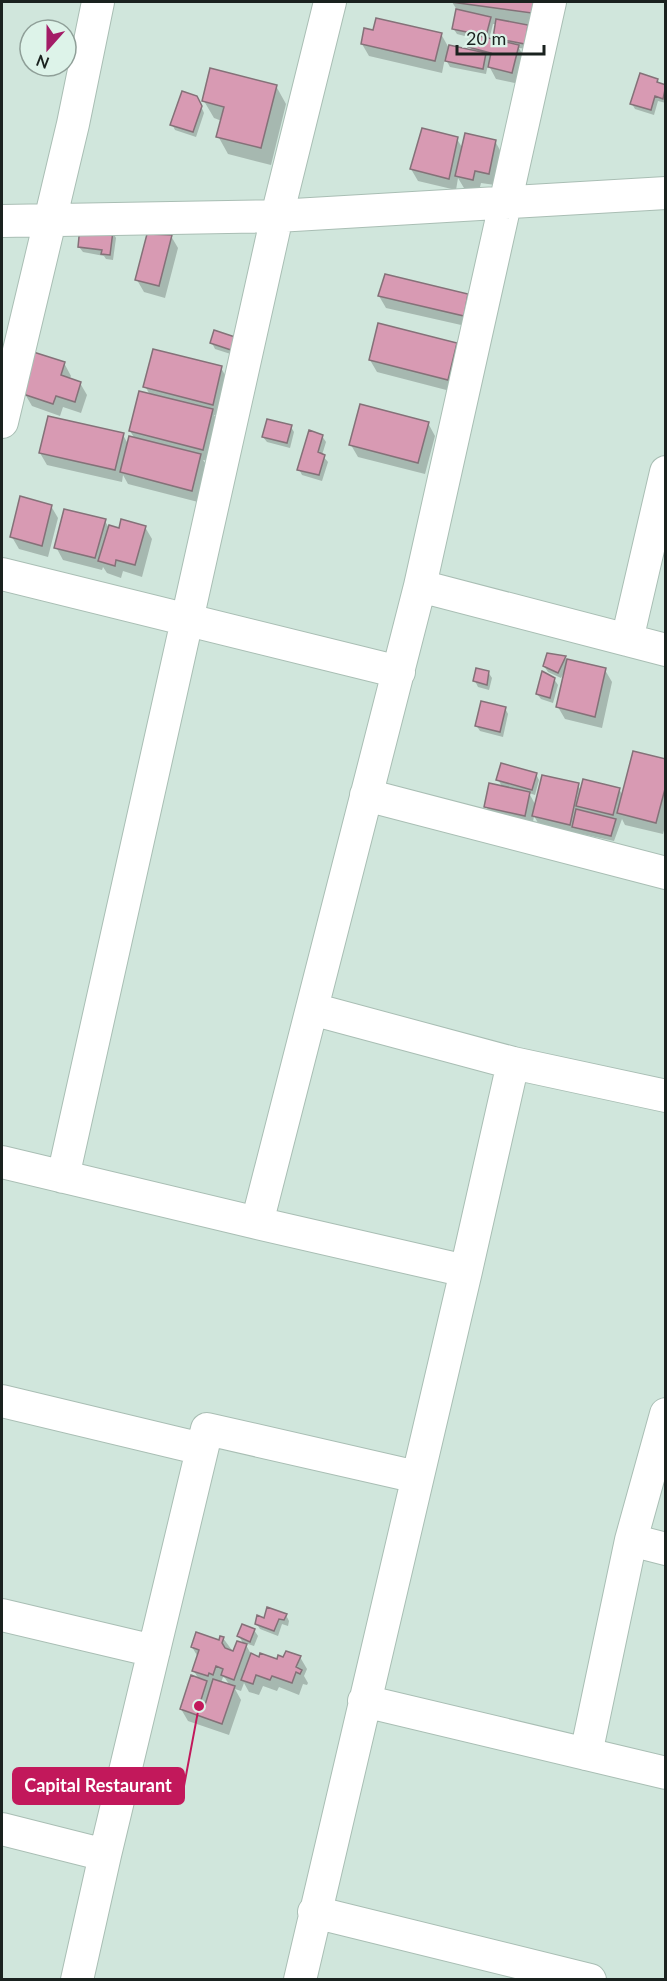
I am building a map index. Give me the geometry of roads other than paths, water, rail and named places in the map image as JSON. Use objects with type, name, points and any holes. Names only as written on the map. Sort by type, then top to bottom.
[{"type":"street","points":[[2,422],[73,124],[98,2]]},
{"type":"street","points":[[63,1177],[277,216],[330,2]]},
{"type":"street","points":[[257,1223],[420,586],[550,2]]},
{"type":"street","points":[[2,221],[277,216],[666,193]]},
{"type":"street","points":[[627,640],[666,472]]},
{"type":"street","points":[[2,574],[399,672]]},
{"type":"street","points":[[420,586],[666,650]]},
{"type":"street","points":[[366,795],[666,873]]},
{"type":"street","points":[[312,1009],[513,1063],[666,1096]]},
{"type":"street","points":[[300,1980],[513,1063]]},
{"type":"street","points":[[2,1162],[466,1271]]},
{"type":"street","points":[[2,1401],[202,1449]]},
{"type":"street","points":[[586,1754],[631,1540],[666,1414]]},
{"type":"street","points":[[77,1980],[207,1429],[417,1477]]},
{"type":"street","points":[[631,1540],[666,1549]]},
{"type":"street","points":[[2,1615],[154,1651]]},
{"type":"street","points":[[364,1701],[666,1773]]},
{"type":"street","points":[[2,1829],[105,1855]]},
{"type":"street","points":[[314,1912],[590,1980]]},
{"type":"place","name":"Capital Restaurant","points":[[199,1706]]}]
